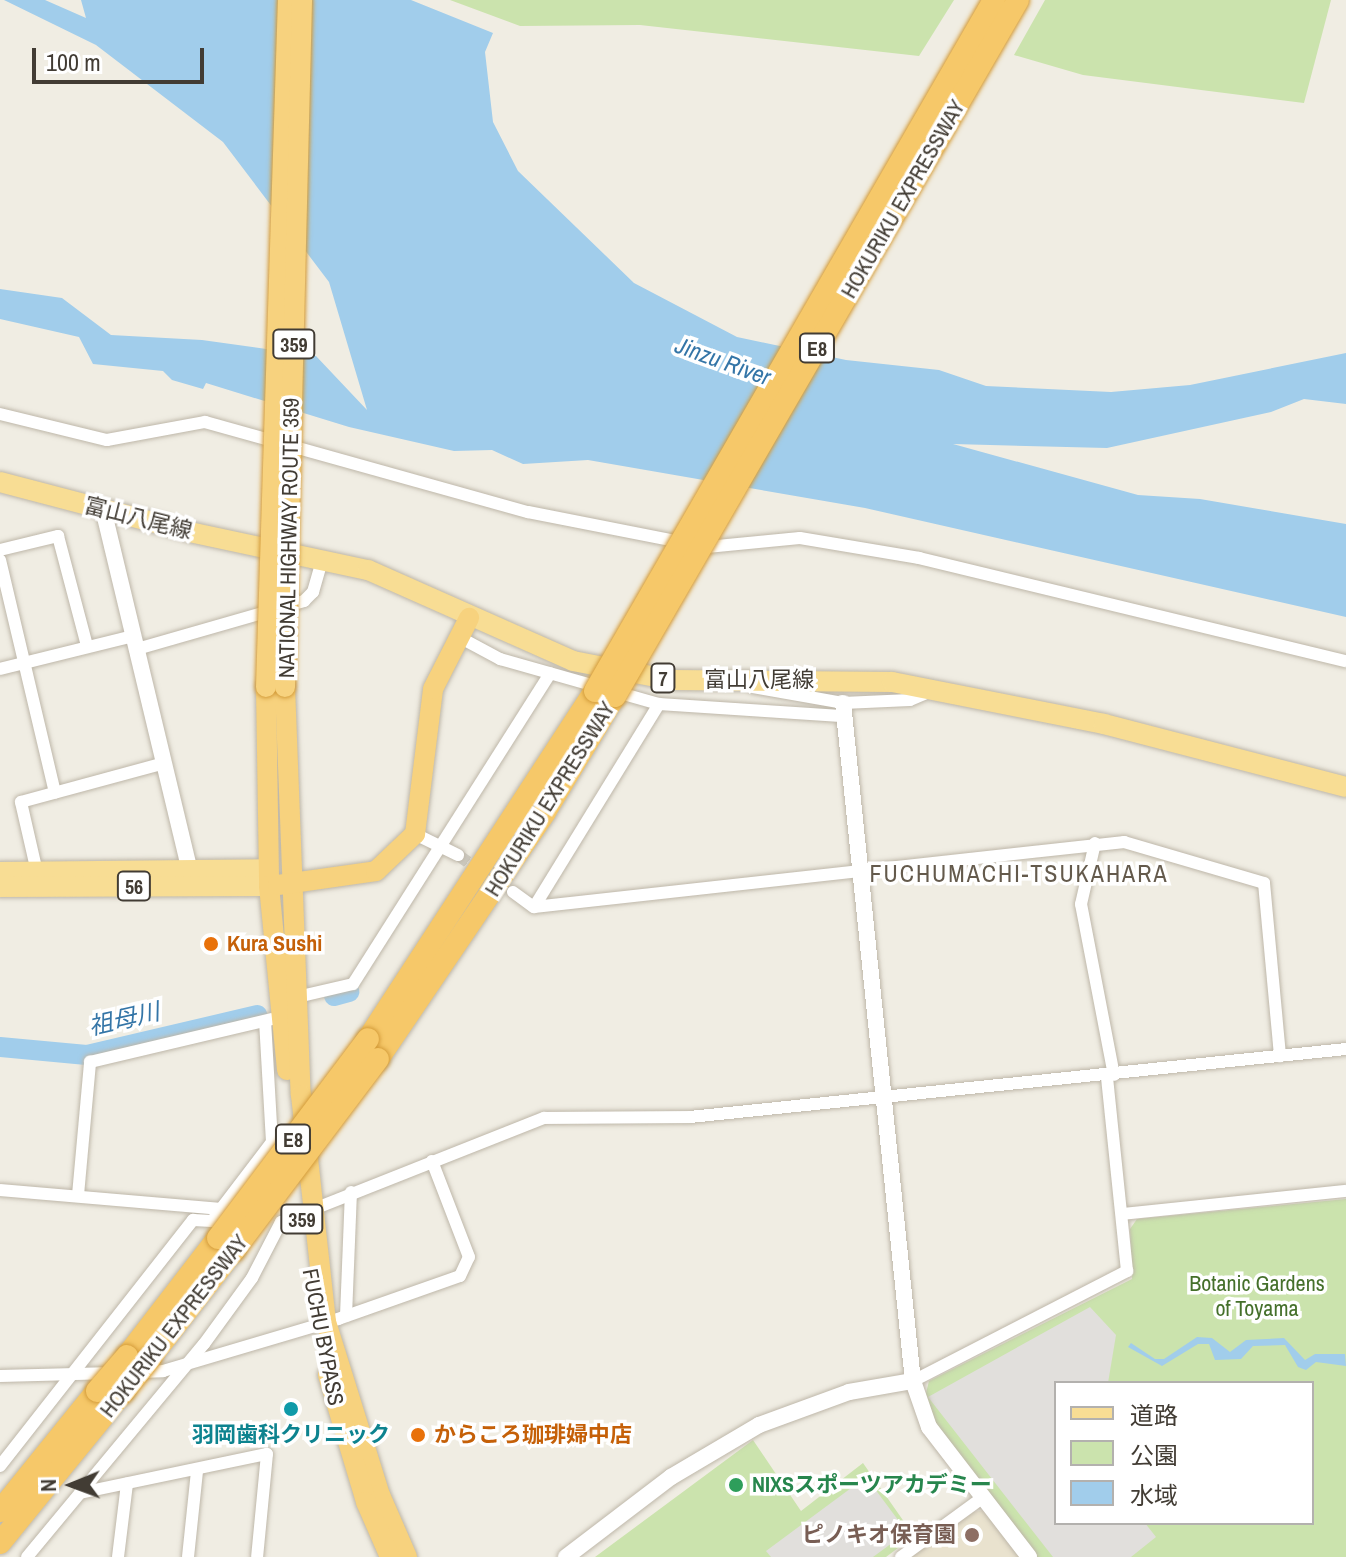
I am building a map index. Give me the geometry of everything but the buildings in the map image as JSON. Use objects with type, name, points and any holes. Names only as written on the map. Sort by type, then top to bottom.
[{"type":"highway","name":"NATIONAL HIGHWAY ROUTE 359","points":[[284,877],[276,687],[288,0]]},
{"type":"highway","name":"NATIONAL HIGHWAY ROUTE 359","points":[[276,687],[302,0]]},
{"type":"highway","name":"HOKURIKU EXPRESSWAY","points":[[605,693],[994,0]]},
{"type":"highway","name":"HOKURIKU EXPRESSWAY","points":[[0,1543],[150,1358],[226,1244],[373,1049],[605,693],[1018,0]]},
{"type":"highway","points":[[284,877],[376,871],[415,834],[428,710],[469,618]]},
{"type":"highway","name":"FUCHU BYPASS","points":[[284,877],[297,997],[306,1211]]},
{"type":"highway","name":"FUCHU BYPASS","points":[[284,877],[273,1019],[306,1211],[366,1502],[390,1557]]},
{"type":"highway","name":"HOKURIKU EXPRESSWAY","points":[[0,1511],[97,1391],[226,1244]]},
{"type":"highway","name":"FUCHU BYPASS","points":[[330,1321],[380,1495],[407,1557]]},
{"type":"main road","name":"富山八尾線","points":[[0,482],[368,570],[469,618],[573,661],[672,680],[862,680],[934,690],[1219,751],[1346,787]]},
{"type":"main road","name":"56","points":[[0,872],[190,871],[284,877]]},
{"type":"main road","name":"56","points":[[0,887],[284,877]]},
{"type":"street","points":[[0,414],[107,440],[205,422],[528,512],[707,547],[800,538],[919,558],[1346,661]]},
{"type":"street","points":[[103,509],[190,871]]},
{"type":"street","points":[[0,550],[58,536],[87,646]]},
{"type":"street","points":[[0,669],[87,646],[135,642],[304,601],[313,592],[323,558]]},
{"type":"street","points":[[0,560],[55,793]]},
{"type":"street","points":[[459,637],[500,659],[659,704],[842,710],[910,700],[934,690]]},
{"type":"street","points":[[297,997],[353,984],[444,846],[550,673]]},
{"type":"street","points":[[727,680],[842,710]]},
{"type":"street","points":[[534,907],[659,704]]},
{"type":"street","points":[[842,710],[913,1381],[929,1427],[1029,1557]]},
{"type":"street","points":[[37,872],[21,802],[165,763]]},
{"type":"street","points":[[415,834],[458,855]]},
{"type":"street","points":[[513,892],[534,907],[1124,842],[1264,883],[1280,1056]]},
{"type":"street","points":[[566,1557],[671,1477],[759,1425],[849,1392],[913,1381],[1121,1278],[1127,1271],[1111,1076],[1081,904],[1095,843]]},
{"type":"street","points":[[0,1466],[77,1374],[193,1220],[212,1221],[272,1142],[273,1019],[90,1062],[78,1195]]},
{"type":"street","points":[[27,1557],[252,1278],[281,1222],[351,1192],[544,1118],[690,1117],[1111,1076],[1346,1049]]},
{"type":"street","points":[[0,1376],[77,1374],[182,1365],[330,1321],[460,1276],[467,1269],[469,1257],[432,1161]]},
{"type":"street","points":[[0,1190],[221,1209]]},
{"type":"street","points":[[1122,1214],[1346,1191]]},
{"type":"street","points":[[330,1321],[351,1192]]},
{"type":"street","points":[[80,1493],[267,1454],[257,1557]]},
{"type":"street","points":[[188,1557],[197,1471]]},
{"type":"street","points":[[118,1557],[127,1484]]},
{"type":"street","points":[[901,1557],[982,1498]]},
{"type":"shaded area","points":[[1090,1307],[1116,1335],[1108,1381],[1054,1381],[1054,1525],[1147,1525],[1156,1537],[1131,1557],[1053,1557],[928,1397]]},
{"type":"shaded area","points":[[866,1477],[907,1532],[873,1557],[771,1557],[766,1551]]},
{"type":"shaded area","name":"ピノキオ保育園","points":[[986,1510],[1023,1557],[910,1557],[965,1513]]},
{"type":"green space","points":[[450,0],[954,0],[919,56],[640,25],[520,26]]},
{"type":"green space","points":[[1045,0],[1331,0],[1304,103],[1083,75],[1014,55]]},
{"type":"green space","name":"Botanic Gardens of Toyama","points":[[1346,1199],[1346,1557],[1036,1557],[936,1424],[925,1397],[929,1381],[1132,1279],[1130,1229],[1137,1219]]},
{"type":"green space","name":"NIXSスポーツアカデミー","points":[[753,1440],[801,1511],[863,1463],[914,1536],[886,1557],[595,1557]]},
{"type":"water","name":"Jinzu River","points":[[4,0],[45,0],[86,18],[81,0],[411,0],[493,33],[485,52],[493,122],[518,171],[634,283],[737,337],[846,360],[939,370],[986,386],[1111,392],[1190,385],[1346,353],[1346,404],[1304,399],[1271,412],[1107,448],[953,444],[1138,495],[1200,499],[1346,524],[1346,617],[865,508],[588,460],[523,464],[492,450],[454,451],[349,427],[206,383],[203,389],[172,380],[163,371],[93,364],[79,337],[0,319],[0,289],[62,298],[111,335],[202,340],[316,356],[367,410],[329,282],[223,142],[96,45]]},
{"type":"water","points":[[1197,1337],[1212,1338],[1230,1352],[1246,1340],[1284,1338],[1305,1360],[1315,1354],[1345,1354],[1346,1366],[1316,1362],[1306,1370],[1298,1367],[1285,1345],[1253,1346],[1241,1359],[1215,1360],[1209,1344],[1198,1344],[1162,1366],[1128,1347],[1131,1343],[1155,1359],[1164,1359]]},
{"type":"waterway","name":"祖母川","points":[[334,996],[349,992]]},
{"type":"waterway","name":"祖母川","points":[[0,1047],[87,1055],[257,1015]]},
{"type":"tunnel","points":[[458,855],[483,873]]},
{"type":"place","name":"Kura Sushi","points":[[211,944]]},
{"type":"place","name":"羽岡歯科クリニック","points":[[291,1409]]},
{"type":"place","name":"からころ珈琲婦中店","points":[[418,1435]]},
{"type":"place","name":"NIXSスポーツアカデミー","points":[[736,1485]]},
{"type":"place","name":"ピノキオ保育園","points":[[972,1535]]},
{"type":"district","name":"FUCHUMACHI-TSUKAHARA","points":[[1019,874]]}]
